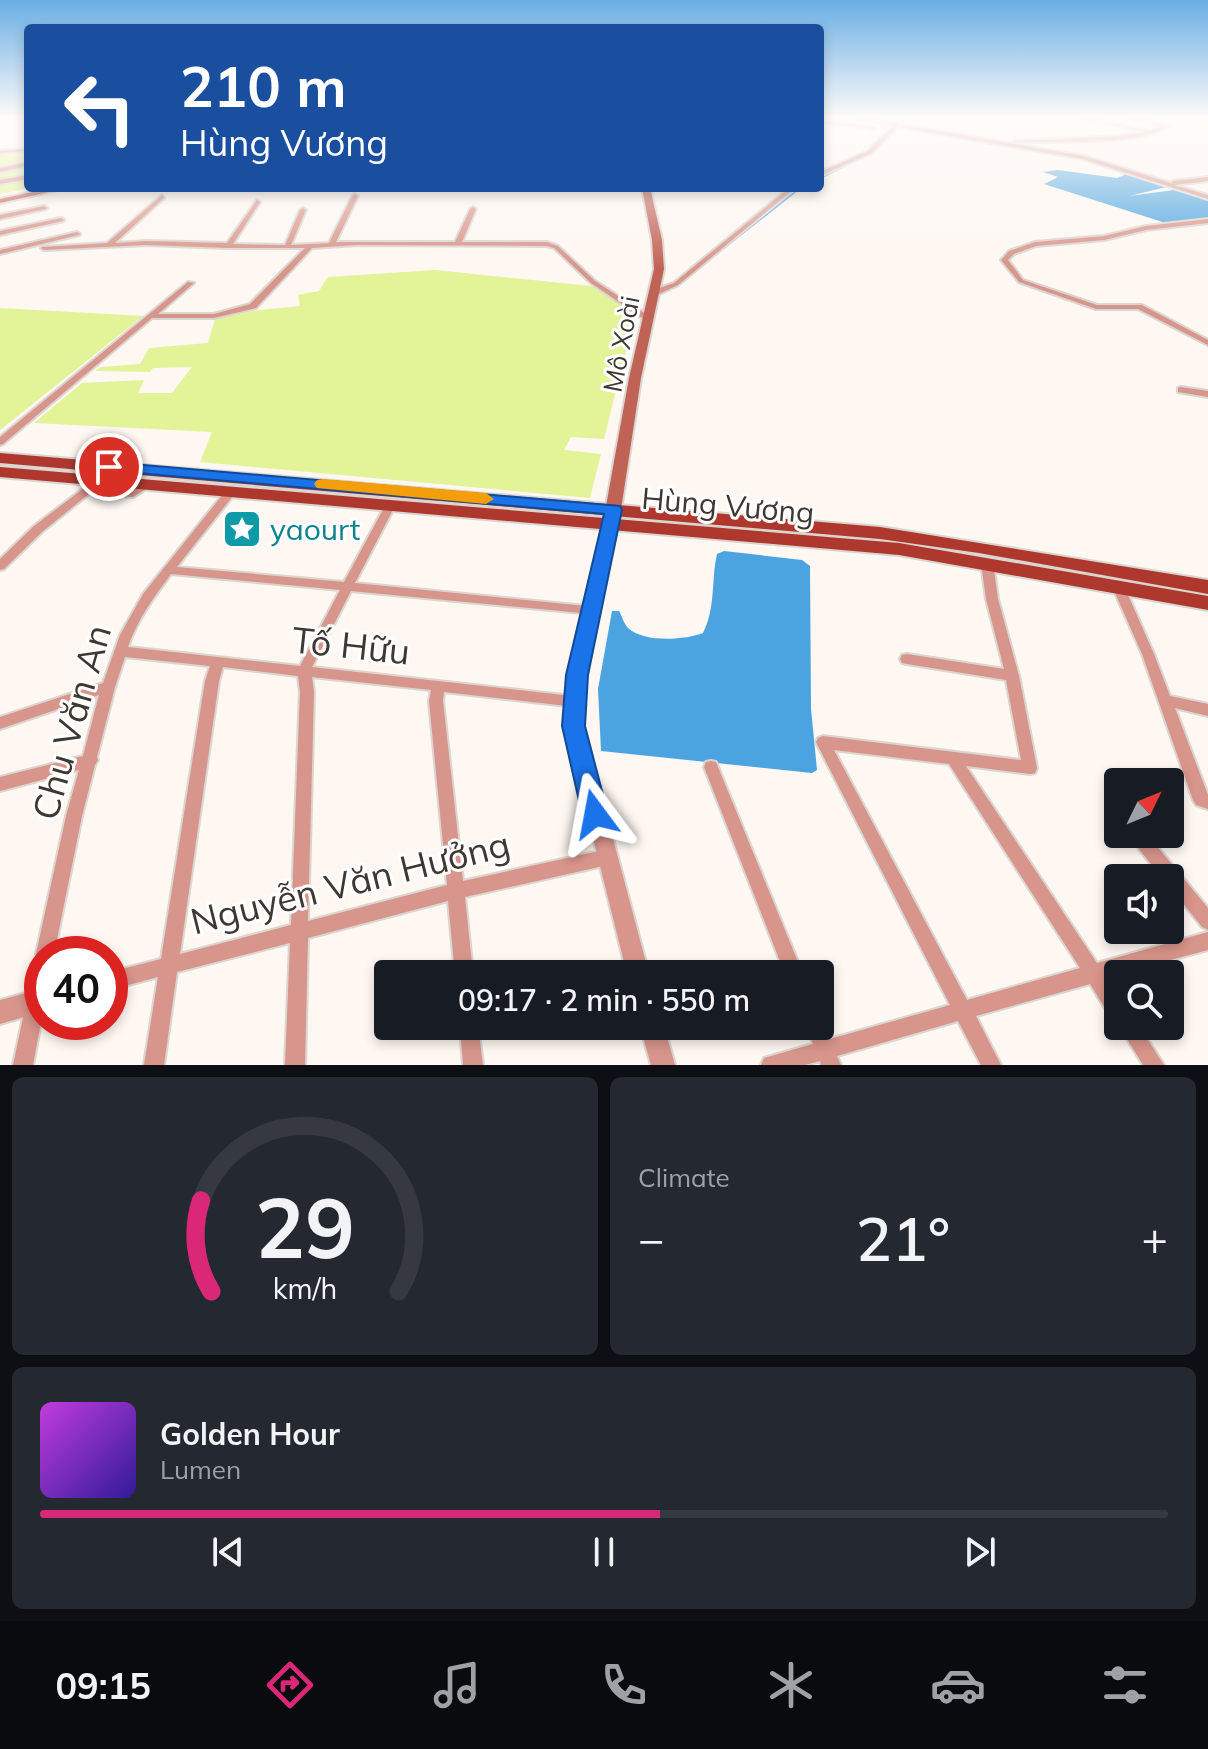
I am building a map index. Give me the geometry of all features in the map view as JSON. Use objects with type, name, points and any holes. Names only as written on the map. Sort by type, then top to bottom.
[{"type":"main road","points":[[0,199],[27,192]]},
{"type":"main road","points":[[0,199],[40,192]]},
{"type":"main road","name":"Mô Xoài","points":[[612,516],[659,261],[647,192]]},
{"type":"main road","name":"Hùng Vương","points":[[0,458],[612,516],[899,549],[1208,603]]},
{"type":"main road","name":"Hùng Vương","points":[[0,472],[391,504],[612,516],[926,539],[1208,587]]},
{"type":"street","points":[[1121,169],[1208,197]]},
{"type":"street","points":[[0,182],[24,178]]},
{"type":"street","points":[[1169,184],[1208,179]]},
{"type":"street","points":[[654,293],[676,284],[783,192]]},
{"type":"street","points":[[332,244],[355,196]]},
{"type":"street","points":[[109,245],[162,197]]},
{"type":"street","points":[[228,246],[257,202]]},
{"type":"street","points":[[0,217],[44,208]]},
{"type":"street","points":[[458,243],[473,209]]},
{"type":"street","points":[[287,247],[303,210]]},
{"type":"street","points":[[0,233],[61,220]]},
{"type":"street","points":[[1208,221],[1155,227],[1110,237],[1041,243],[1014,251],[1004,260],[1021,281],[1099,307],[1139,307],[1208,343]]},
{"type":"street","points":[[1191,225],[1208,231]]},
{"type":"street","points":[[0,252],[77,234]]},
{"type":"street","points":[[44,248],[458,243],[554,246],[593,282],[648,318]]},
{"type":"street","points":[[151,316],[214,316],[253,306],[309,247]]},
{"type":"street","points":[[0,442],[190,283]]},
{"type":"street","points":[[1181,390],[1208,394]]},
{"type":"street","points":[[0,566],[38,529],[88,490],[133,494],[149,483]]},
{"type":"street","name":"Chu Văn An","points":[[49,936],[74,816],[120,651],[140,608],[232,490]]},
{"type":"street","points":[[295,1065],[307,692],[304,670],[391,504]]},
{"type":"street","points":[[612,516],[577,675],[574,726],[634,960]]},
{"type":"street","points":[[987,563],[992,599],[1012,676],[1030,768],[823,742],[991,1065]]},
{"type":"street","points":[[168,570],[592,610]]},
{"type":"street","points":[[1118,586],[1166,701],[1201,800],[1208,802]]},
{"type":"street","name":"Tố Hữu","points":[[120,651],[576,701]]},
{"type":"street","points":[[907,659],[1012,676]]},
{"type":"street","points":[[154,1065],[212,681],[218,662]]},
{"type":"street","points":[[438,685],[436,701],[462,960]]},
{"type":"street","points":[[0,723],[108,687]]},
{"type":"street","points":[[1166,701],[1208,710]]},
{"type":"street","points":[[0,784],[91,760]]},
{"type":"street","points":[[954,760],[1104,989]]},
{"type":"street","points":[[711,767],[788,960]]},
{"type":"street","points":[[1148,848],[1208,921]]},
{"type":"street","name":"Nguyễn Văn Hưởng","points":[[128,976],[455,891],[608,857]]},
{"type":"street","points":[[771,1065],[828,1058],[962,1012],[1208,941]]},
{"type":"street","points":[[0,1012],[24,1005]]},
{"type":"street","points":[[23,1065],[29,1040]]},
{"type":"street","points":[[470,1040],[473,1065]]},
{"type":"street","points":[[656,1040],[663,1065]]},
{"type":"street","points":[[1137,1040],[1154,1065]]},
{"type":"green space","points":[[0,169],[24,169],[24,189],[0,194]]},
{"type":"green space","points":[[435,270],[591,286],[635,314],[604,439],[571,437],[564,450],[601,454],[590,498],[200,462],[212,432],[34,423],[82,383],[144,380],[138,393],[172,393],[192,367],[153,368],[150,372],[95,371],[101,367],[140,364],[149,348],[208,343],[215,319],[300,306],[298,295],[319,291],[328,277]]},
{"type":"green space","points":[[0,308],[143,316],[0,430]]},
{"type":"water","points":[[1058,170],[1117,178],[1129,173],[1167,187],[1129,196],[1174,190],[1208,200],[1208,220],[1175,226],[1044,184],[1058,177],[1043,172]]},
{"type":"water","points":[[724,551],[802,560],[810,566],[811,709],[817,770],[812,773],[601,751],[598,689],[612,611],[619,611],[628,628],[644,636],[676,638],[703,633],[712,604],[717,554]]},
{"type":"waterway","points":[[824,176],[839,169]]},
{"type":"waterway","points":[[702,265],[795,192]]},
{"type":"slow traffic","points":[[323,484],[486,499]]},
{"type":"place","name":"yaourt","points":[[242,529]]},
{"type":"route","points":[[109,467],[614,510],[577,675],[574,726],[595,814]]}]
